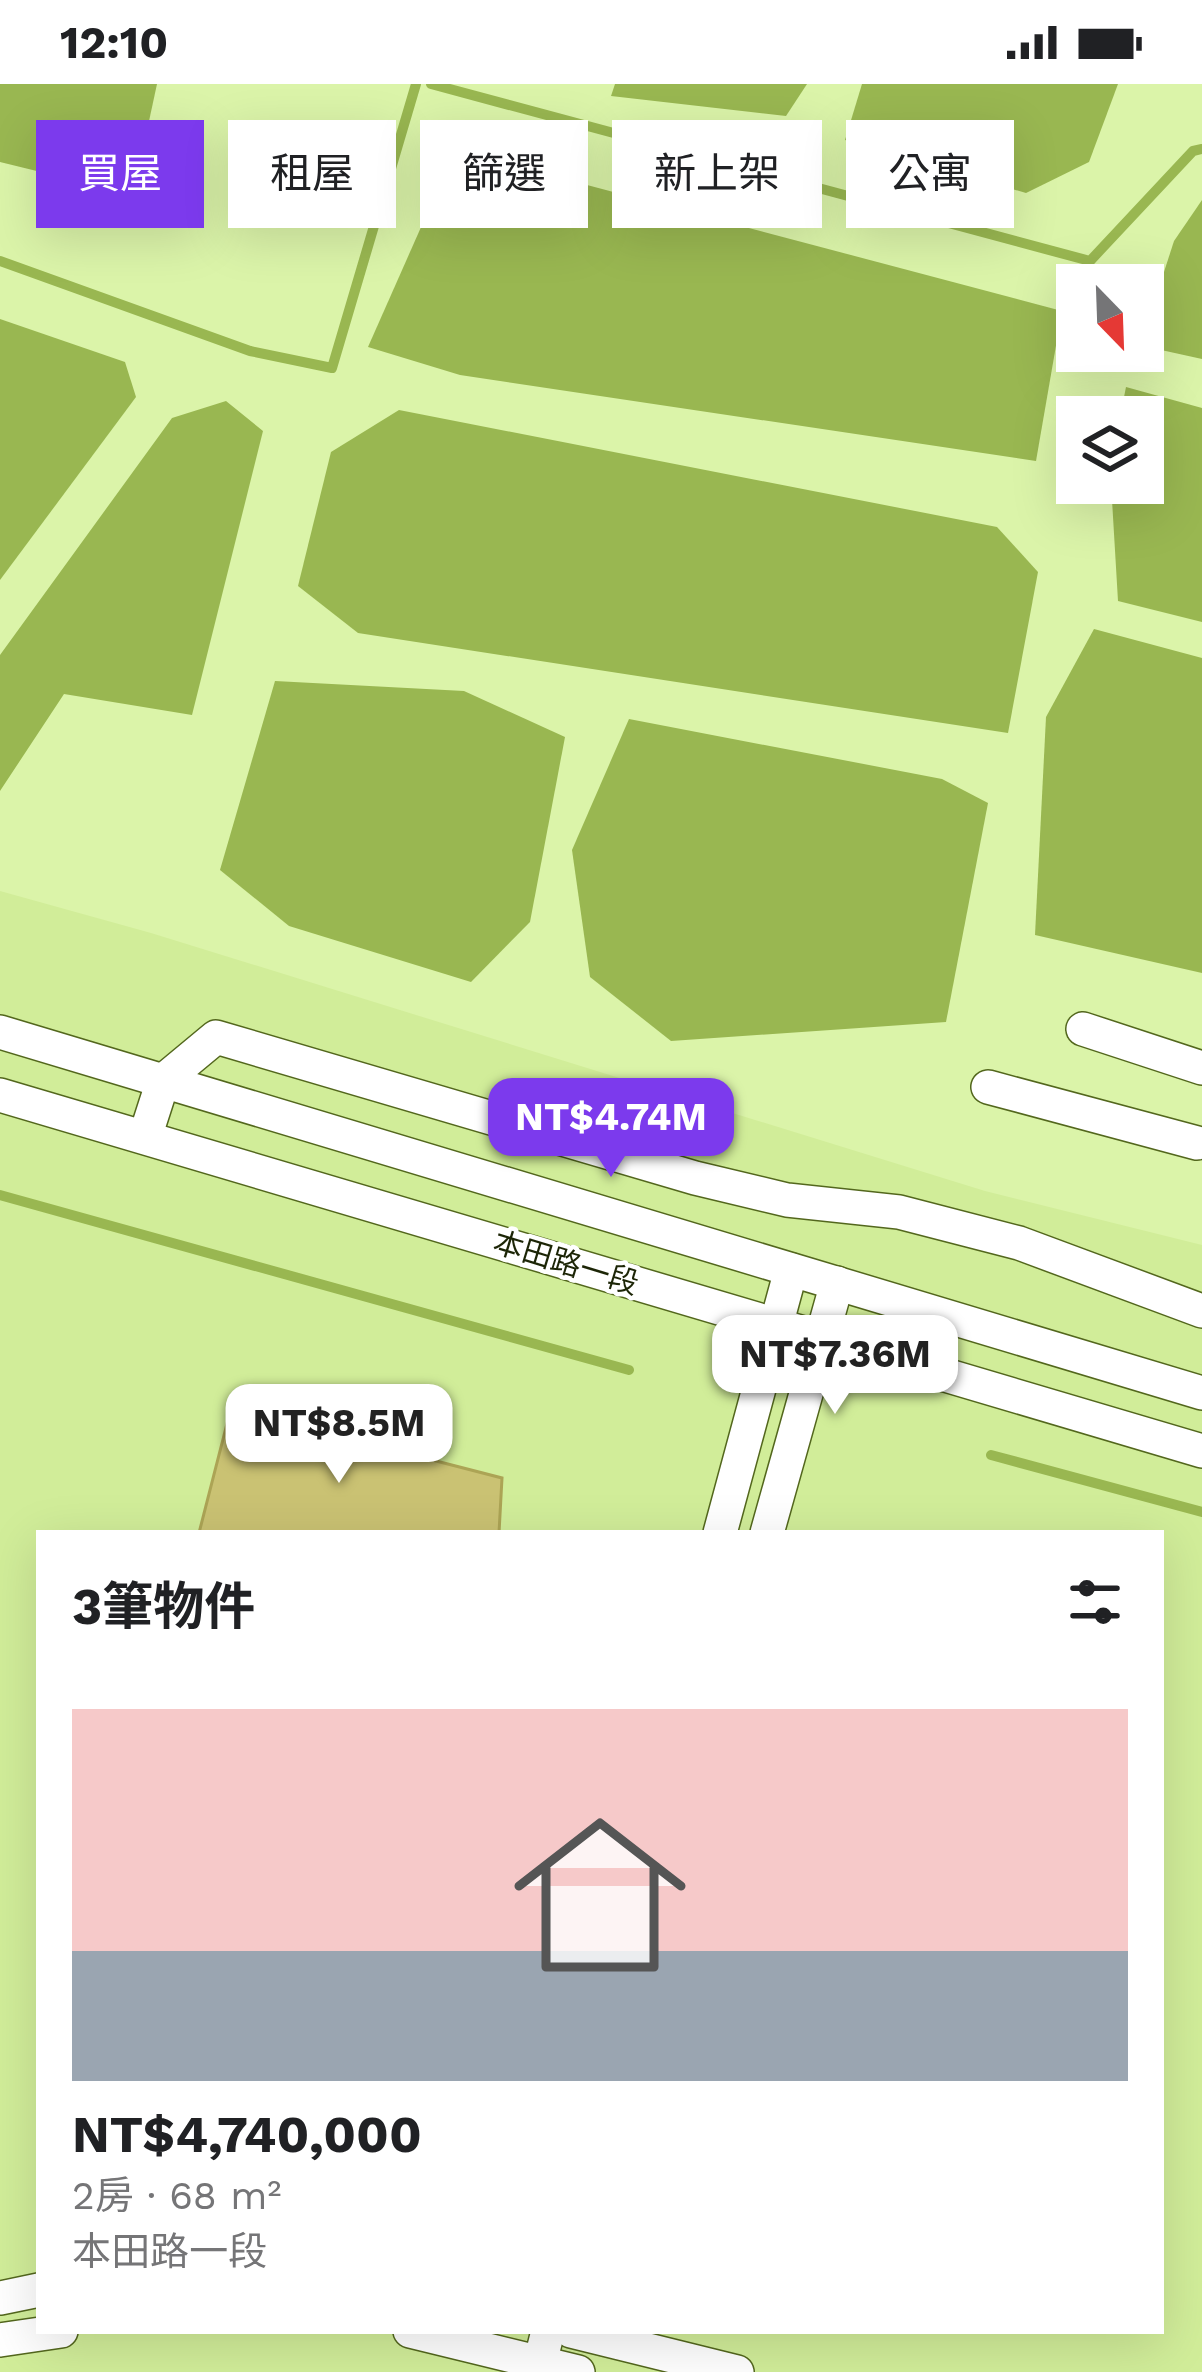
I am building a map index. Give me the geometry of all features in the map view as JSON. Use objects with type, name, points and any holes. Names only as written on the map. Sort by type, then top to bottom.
[{"type":"street","points":[[1082,1029],[1202,1068]]},
{"type":"street","name":"本田路一段","points":[[0,1033],[1202,1393]]},
{"type":"street","points":[[145,1138],[164,1082],[216,1037],[695,1178],[787,1199],[899,1212],[1019,1243],[1202,1311]]},
{"type":"street","points":[[988,1087],[1200,1136]]},
{"type":"street","name":"本田路一段","points":[[0,1095],[1202,1451]]},
{"type":"street","points":[[721,1530],[790,1270]]},
{"type":"street","points":[[768,1530],[837,1283]]},
{"type":"street","points":[[0,2298],[36,2291]]},
{"type":"street","points":[[0,2340],[41,2334]]},
{"type":"street","points":[[435,2334],[543,2347],[578,2372]]},
{"type":"street","points":[[583,2334],[737,2372]]},
{"type":"shaded area","points":[[0,84],[157,84],[149,120],[36,120],[36,171],[0,162]]},
{"type":"shaded area","points":[[615,84],[807,84],[786,116],[611,96]]},
{"type":"shaded area","points":[[862,84],[1118,84],[1089,162],[1026,193],[1014,189],[1014,120],[851,120]]},
{"type":"shaded area","points":[[588,185],[612,192],[612,228],[749,228],[1056,309],[1056,346],[1036,461],[460,375],[368,347],[421,228],[588,228]]},
{"type":"shaded area","points":[[1202,200],[1202,359],[1164,351],[1164,272],[1174,241]]},
{"type":"shaded area","points":[[0,319],[125,362],[136,397],[0,580]]},
{"type":"shaded area","points":[[1126,387],[1159,396],[1124,396]]},
{"type":"shaded area","points":[[1164,398],[1202,408],[1202,622],[1118,601],[1112,504],[1164,504]]},
{"type":"shaded area","points":[[226,401],[263,431],[192,715],[64,694],[0,791],[0,655],[172,418]]},
{"type":"shaded area","points":[[399,410],[997,527],[1038,572],[1008,733],[358,633],[298,586],[331,452]]},
{"type":"shaded area","points":[[1094,629],[1202,658],[1202,973],[1035,935],[1046,717]]},
{"type":"shaded area","points":[[275,681],[464,691],[565,737],[530,922],[471,982],[289,926],[220,870]]},
{"type":"shaded area","points":[[629,719],[942,779],[988,803],[946,1022],[671,1041],[590,977],[572,850]]},
{"type":"shaded area","points":[[0,891],[151,933],[985,1191],[1202,1245],[1202,2372],[0,2372]]},
{"type":"building","points":[[231,1408],[502,1478],[499,1530],[200,1530]]},
{"type":"waterway","points":[[0,261],[250,351],[332,368],[416,84]]},
{"type":"waterway","points":[[431,84],[1090,261],[1193,151],[1202,149]]},
{"type":"waterway","points":[[0,1195],[629,1370]]},
{"type":"waterway","points":[[991,1455],[1202,1512]]}]
